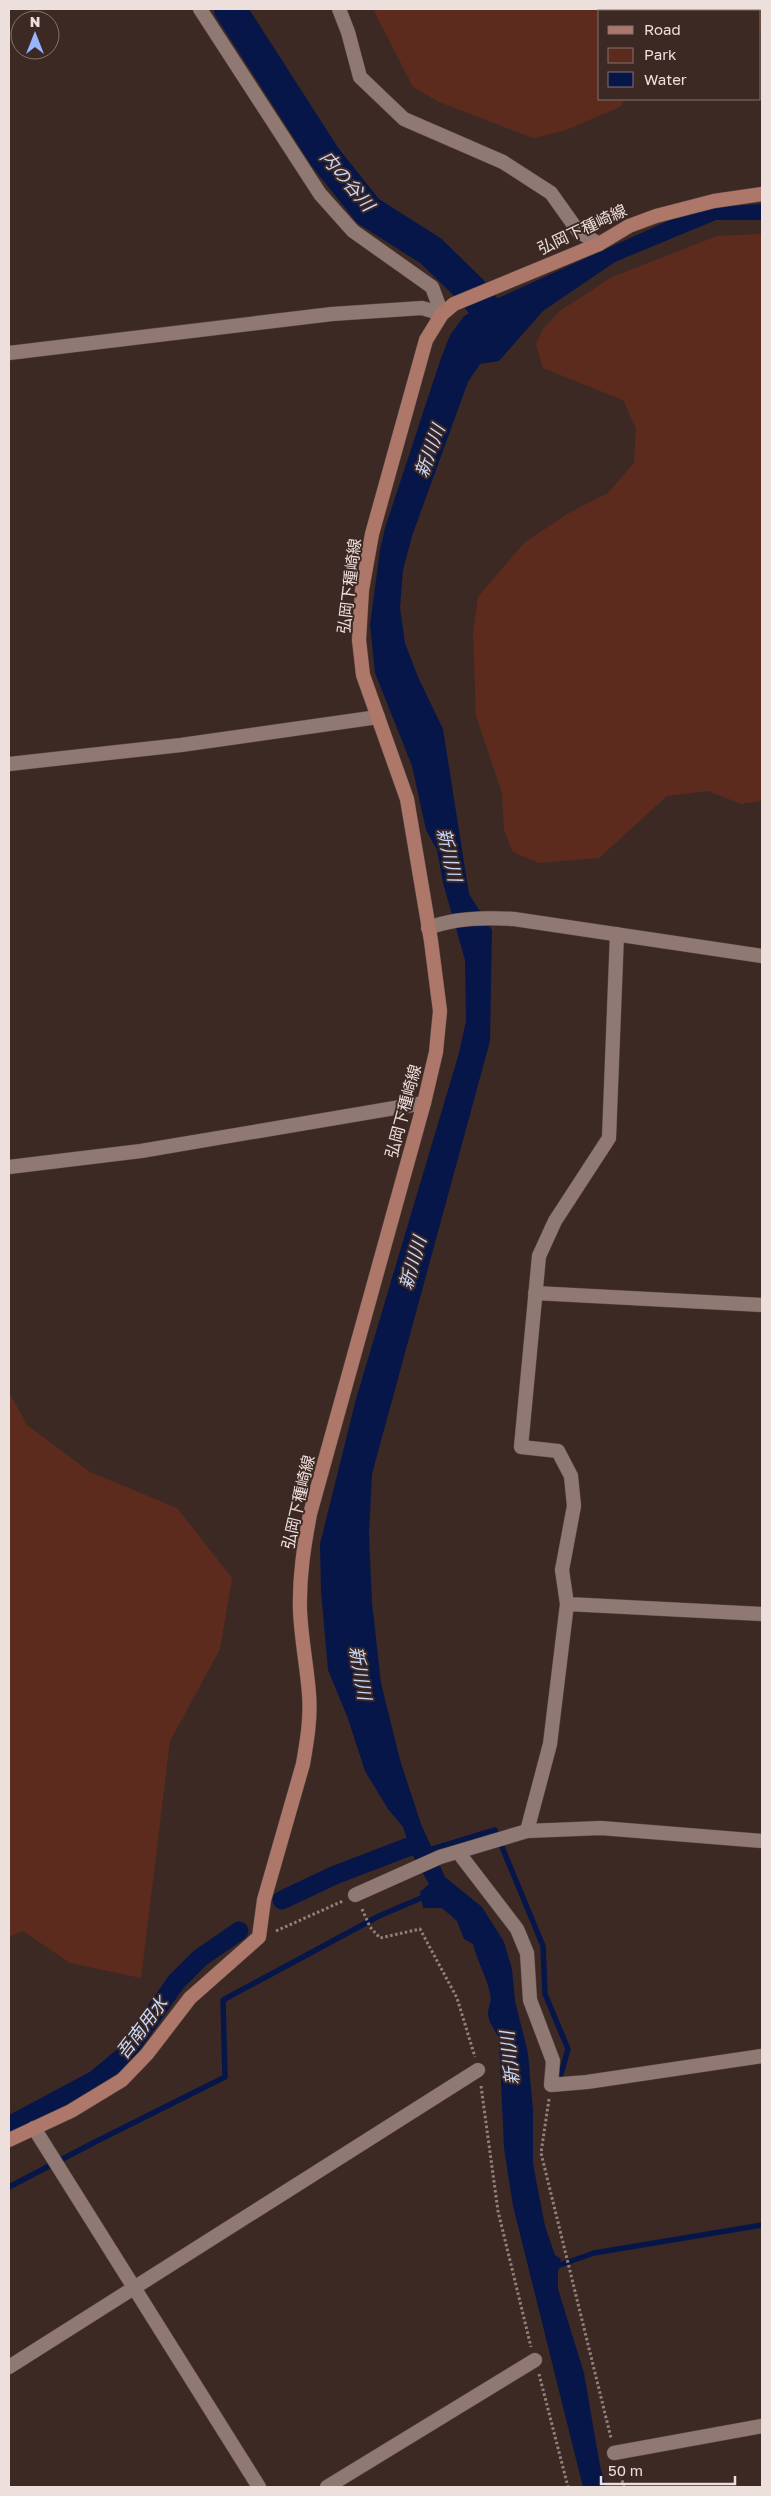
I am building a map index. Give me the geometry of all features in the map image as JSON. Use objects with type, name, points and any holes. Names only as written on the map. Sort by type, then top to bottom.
[{"type":"main road","name":"弘岡下種崎線","points":[[259,1937],[264,1900],[303,1764],[307,1741],[309,1697],[300,1610],[300,1572],[310,1514],[424,1103],[436,1052],[440,1011],[434,926],[407,799],[394,757],[363,675],[359,640],[362,590],[372,534],[418,363],[426,340],[442,314],[454,304],[493,286],[599,244],[629,226],[682,207],[762,194]]},
{"type":"main road","points":[[9,2140],[107,2090],[134,2070],[190,1998],[259,1937]]},
{"type":"street","points":[[200,9],[320,194],[354,230],[432,287],[442,314]]},
{"type":"street","points":[[339,9],[348,32],[360,77],[404,119],[503,162],[551,193],[578,230],[599,244]]},
{"type":"street","points":[[9,353],[332,314],[422,308],[442,314]]},
{"type":"street","points":[[9,764],[181,745],[378,717]]},
{"type":"street","points":[[434,926],[495,918],[762,956]]},
{"type":"street","points":[[527,1831],[550,1744],[567,1604],[562,1570],[574,1506],[571,1476],[558,1451],[521,1447],[535,1292],[539,1256],[555,1221],[609,1138],[617,934]]},
{"type":"street","points":[[9,1167],[141,1151],[424,1103]]},
{"type":"street","points":[[535,1292],[762,1304]]},
{"type":"street","points":[[567,1604],[762,1614]]},
{"type":"street","points":[[356,1895],[440,1857],[527,1831],[601,1828],[762,1841]]},
{"type":"street","points":[[458,1852],[517,1929],[527,1952],[530,2000],[553,2061],[551,2085],[587,2082],[762,2056]]},
{"type":"street","points":[[9,2367],[478,2070]]},
{"type":"street","points":[[34,2128],[258,2487]]},
{"type":"street","points":[[327,2487],[535,2360]]},
{"type":"street","points":[[614,2453],[762,2426]]},
{"type":"path","points":[[259,1937],[296,1923],[356,1895],[370,1927],[380,1938],[420,1929],[458,1998],[478,2070],[498,2211],[568,2487]]},
{"type":"path","points":[[551,2085],[541,2153],[614,2453],[624,2487]]},
{"type":"green space","points":[[373,9],[762,9],[762,30],[761,10],[598,10],[598,100],[624,100],[620,107],[566,130],[533,138],[439,102],[413,87]]},
{"type":"green space","points":[[762,234],[762,801],[741,804],[708,791],[667,796],[599,858],[539,863],[513,852],[504,830],[502,793],[476,716],[473,633],[478,597],[524,543],[569,513],[608,493],[634,463],[636,428],[623,400],[543,368],[536,344],[543,329],[560,311],[612,277],[717,236]]},
{"type":"green space","points":[[9,1392],[27,1425],[90,1472],[177,1508],[232,1578],[220,1649],[170,1741],[141,1978],[70,1963],[23,1931],[9,1937]]},
{"type":"water","name":"新川川","points":[[762,204],[762,220],[716,220],[615,262],[543,311],[499,361],[480,364],[468,382],[412,536],[403,570],[400,608],[405,643],[418,677],[443,729],[469,894],[492,930],[490,1041],[372,1474],[369,1535],[372,1602],[381,1683],[400,1760],[421,1824],[445,1877],[482,1907],[504,1942],[512,1969],[515,2001],[528,2053],[533,2110],[533,2164],[545,2226],[555,2255],[561,2259],[558,2272],[558,2289],[584,2373],[600,2466],[606,2487],[583,2487],[513,2206],[504,2148],[499,2038],[488,2016],[491,1998],[488,1986],[473,1944],[464,1939],[457,1921],[442,1908],[423,1908],[420,1892],[429,1884],[412,1854],[403,1827],[388,1809],[365,1771],[347,1716],[328,1670],[321,1591],[320,1544],[356,1399],[459,1053],[466,1021],[465,960],[443,883],[437,850],[426,830],[412,766],[375,673],[370,625],[380,550],[385,528],[440,361],[450,335],[464,316],[496,299],[670,220],[714,207]]},
{"type":"waterway","name":"内の谷川","points":[[230,9],[325,157],[368,211],[431,251],[472,291],[496,323]]},
{"type":"waterway","points":[[426,1851],[495,1830],[543,1946],[545,1994],[568,2049],[561,2074]]},
{"type":"waterway","name":"吾南用水","points":[[282,1900],[335,1875],[416,1844]]},
{"type":"waterway","points":[[9,2187],[225,2077],[223,2000],[379,1916],[428,1895]]},
{"type":"waterway","name":"吾南用水","points":[[9,2126],[95,2080],[125,2055],[176,1982],[200,1958],[239,1931]]},
{"type":"waterway","points":[[554,2267],[594,2253],[762,2225]]}]
